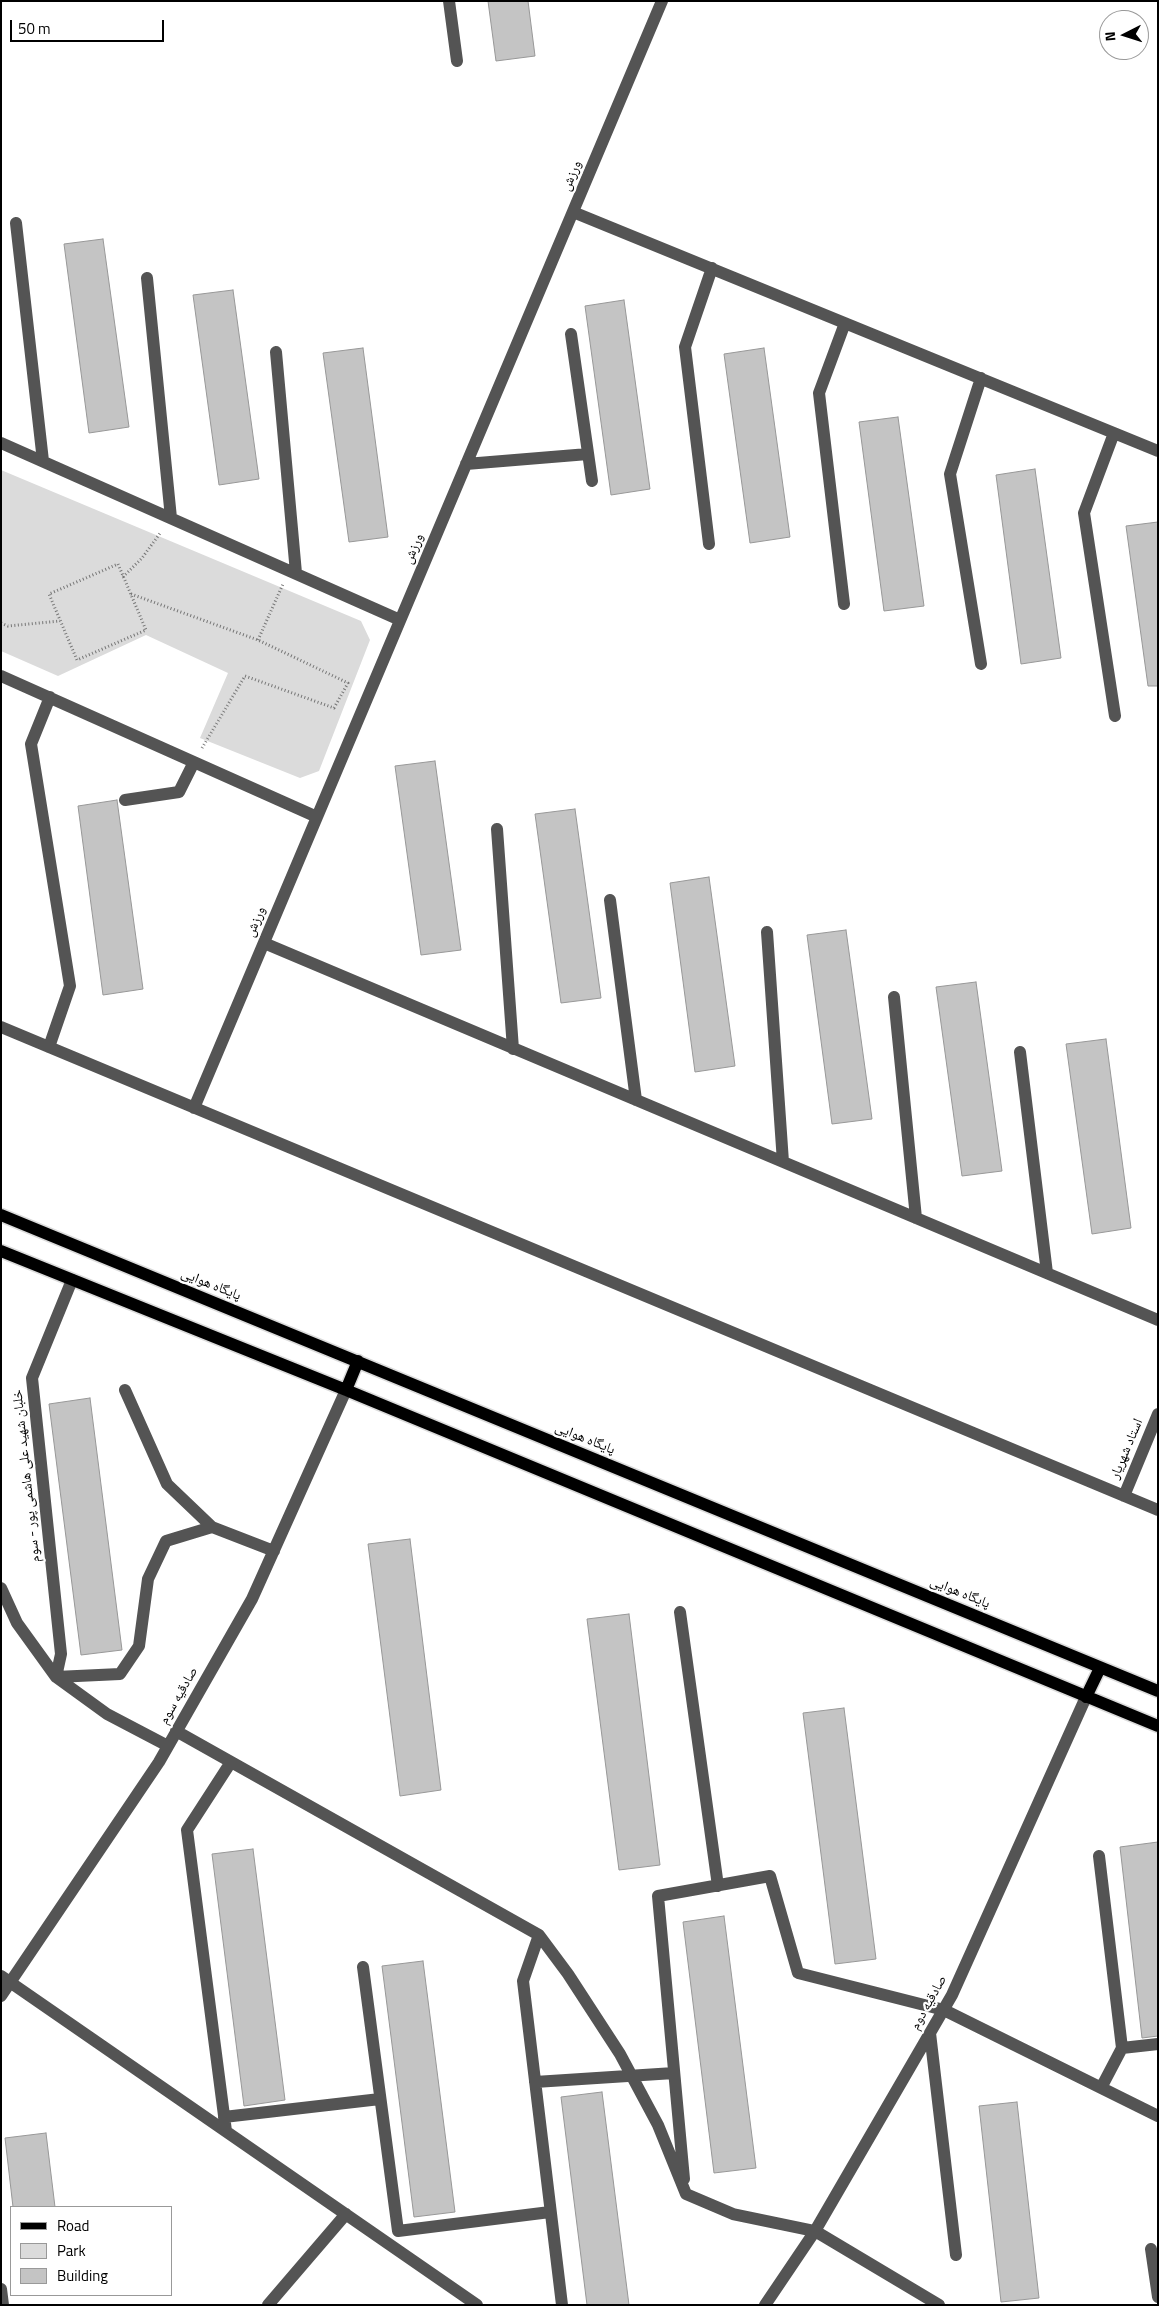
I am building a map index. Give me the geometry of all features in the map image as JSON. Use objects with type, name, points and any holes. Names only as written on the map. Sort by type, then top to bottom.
[{"type":"main road","name":"پایگاه هوایی","points":[[1,1215],[1158,1691]]},
{"type":"main road","points":[[1,1251],[346,1390],[1158,1726]]},
{"type":"main road","points":[[346,1390],[358,1361]]},
{"type":"main road","points":[[1086,1697],[1100,1668]]},
{"type":"street","points":[[449,1],[457,61]]},
{"type":"street","name":"ورزش","points":[[194,1108],[662,1]]},
{"type":"street","points":[[573,212],[1158,451]]},
{"type":"street","points":[[16,224],[43,461]]},
{"type":"street","points":[[709,544],[685,347],[712,268]]},
{"type":"street","points":[[147,278],[171,518]]},
{"type":"street","points":[[844,604],[818,393],[845,323]]},
{"type":"street","points":[[571,334],[592,481]]},
{"type":"street","points":[[276,352],[293,572]]},
{"type":"street","points":[[981,378],[950,474],[981,664]]},
{"type":"street","points":[[1114,433],[1084,513],[1115,716]]},
{"type":"street","points":[[1,443],[400,620]]},
{"type":"street","points":[[466,464],[588,454]]},
{"type":"street","points":[[1,676],[317,817]]},
{"type":"street","points":[[49,1048],[70,986],[31,744],[50,697]]},
{"type":"street","points":[[125,800],[179,792],[194,762]]},
{"type":"street","points":[[497,829],[514,1048]]},
{"type":"street","points":[[610,900],[636,1100]]},
{"type":"street","points":[[767,932],[783,1162]]},
{"type":"street","points":[[264,943],[1158,1320]]},
{"type":"street","points":[[894,997],[916,1218]]},
{"type":"street","points":[[1,1027],[1158,1510]]},
{"type":"street","points":[[1020,1052],[1047,1273]]},
{"type":"street","name":"خلبان شهید علی هاشمی پور - سوم","points":[[56,1677],[61,1654],[32,1378],[72,1280]]},
{"type":"street","points":[[125,1390],[167,1484],[212,1527],[274,1551]]},
{"type":"street","name":"صادقیه سوم","points":[[1,1996],[6,1979],[168,1746],[252,1599],[346,1390]]},
{"type":"street","name":"استاد شهریار","points":[[1124,1496],[1158,1414]]},
{"type":"street","points":[[56,1677],[120,1674],[139,1646],[148,1579],[166,1541],[212,1527]]},
{"type":"street","points":[[1,1588],[17,1623],[56,1677],[107,1714],[168,1746]]},
{"type":"street","points":[[680,1612],[718,1886]]},
{"type":"street","name":"صادقیه دوم","points":[[765,2305],[815,2231],[952,1995],[1086,1697]]},
{"type":"street","points":[[176,1731],[538,1935],[573,1982],[620,2054],[630,2076],[658,2125],[686,2194],[733,2214],[815,2231],[939,2305]]},
{"type":"street","points":[[226,2131],[187,1830],[231,1762]]},
{"type":"street","points":[[1099,1856],[1122,2048],[1101,2088]]},
{"type":"street","points":[[686,2194],[658,1896],[770,1876],[798,1973],[944,2010],[1158,2116]]},
{"type":"street","points":[[538,1935],[523,1981],[562,2305]]},
{"type":"street","points":[[363,1967],[398,2231],[550,2212]]},
{"type":"street","points":[[6,1979],[477,2305]]},
{"type":"street","points":[[930,2033],[956,2255]]},
{"type":"street","points":[[1122,2048],[1158,2044]]},
{"type":"street","points":[[535,2082],[674,2073]]},
{"type":"street","points":[[224,2117],[380,2099]]},
{"type":"street","points":[[268,2305],[346,2214]]},
{"type":"street","points":[[1151,2249],[1158,2296]]},
{"type":"street","points":[[1,2289],[3,2305]]},
{"type":"path","points":[[123,577],[142,558],[171,518]]},
{"type":"path","points":[[118,564],[130,594],[146,630],[77,660],[49,594],[118,564]]},
{"type":"path","points":[[258,640],[293,572]]},
{"type":"path","points":[[130,594],[258,640],[348,683],[334,708],[245,676],[194,762]]},
{"type":"path","points":[[1,624],[8,626],[60,621]]},
{"type":"green space","points":[[1,470],[361,621],[370,640],[319,771],[300,778],[200,738],[228,673],[146,635],[58,676],[1,651]]},
{"type":"building","points":[[488,1],[528,1],[535,56],[496,61]]},
{"type":"building","points":[[103,239],[129,427],[89,433],[64,244]]},
{"type":"building","points":[[233,290],[259,479],[219,485],[193,295]]},
{"type":"building","points":[[624,300],[650,489],[611,495],[585,306]]},
{"type":"building","points":[[363,348],[388,537],[349,542],[323,353]]},
{"type":"building","points":[[764,348],[790,537],[750,543],[724,354]]},
{"type":"building","points":[[898,417],[924,606],[884,611],[859,422]]},
{"type":"building","points":[[1035,469],[1061,658],[1021,664],[996,475]]},
{"type":"building","points":[[1158,522],[1158,686],[1148,686],[1126,526]]},
{"type":"building","points":[[435,761],[461,950],[421,955],[395,766]]},
{"type":"building","points":[[117,800],[143,989],[103,995],[78,806]]},
{"type":"building","points":[[575,809],[601,998],[561,1003],[535,814]]},
{"type":"building","points":[[709,877],[735,1066],[695,1072],[670,883]]},
{"type":"building","points":[[846,930],[872,1119],[832,1124],[807,935]]},
{"type":"building","points":[[976,982],[1002,1171],[962,1176],[936,987]]},
{"type":"building","points":[[1106,1039],[1131,1228],[1092,1234],[1066,1044]]},
{"type":"building","points":[[90,1398],[122,1650],[81,1655],[49,1404]]},
{"type":"building","points":[[410,1539],[441,1790],[400,1796],[368,1544]]},
{"type":"building","points":[[629,1614],[660,1865],[619,1870],[587,1619]]},
{"type":"building","points":[[844,1708],[876,1959],[835,1964],[803,1713]]},
{"type":"building","points":[[1158,1842],[1158,2036],[1142,2038],[1120,1847]]},
{"type":"building","points":[[253,1849],[285,2100],[244,2106],[212,1854]]},
{"type":"building","points":[[724,1916],[756,2168],[714,2173],[683,1922]]},
{"type":"building","points":[[423,1961],[455,2212],[414,2217],[382,1966]]},
{"type":"building","points":[[602,2092],[629,2305],[587,2305],[561,2097]]},
{"type":"building","points":[[1017,2102],[1039,2298],[1001,2302],[979,2106]]},
{"type":"building","points":[[46,2133],[55,2206],[13,2206],[5,2138]]}]
